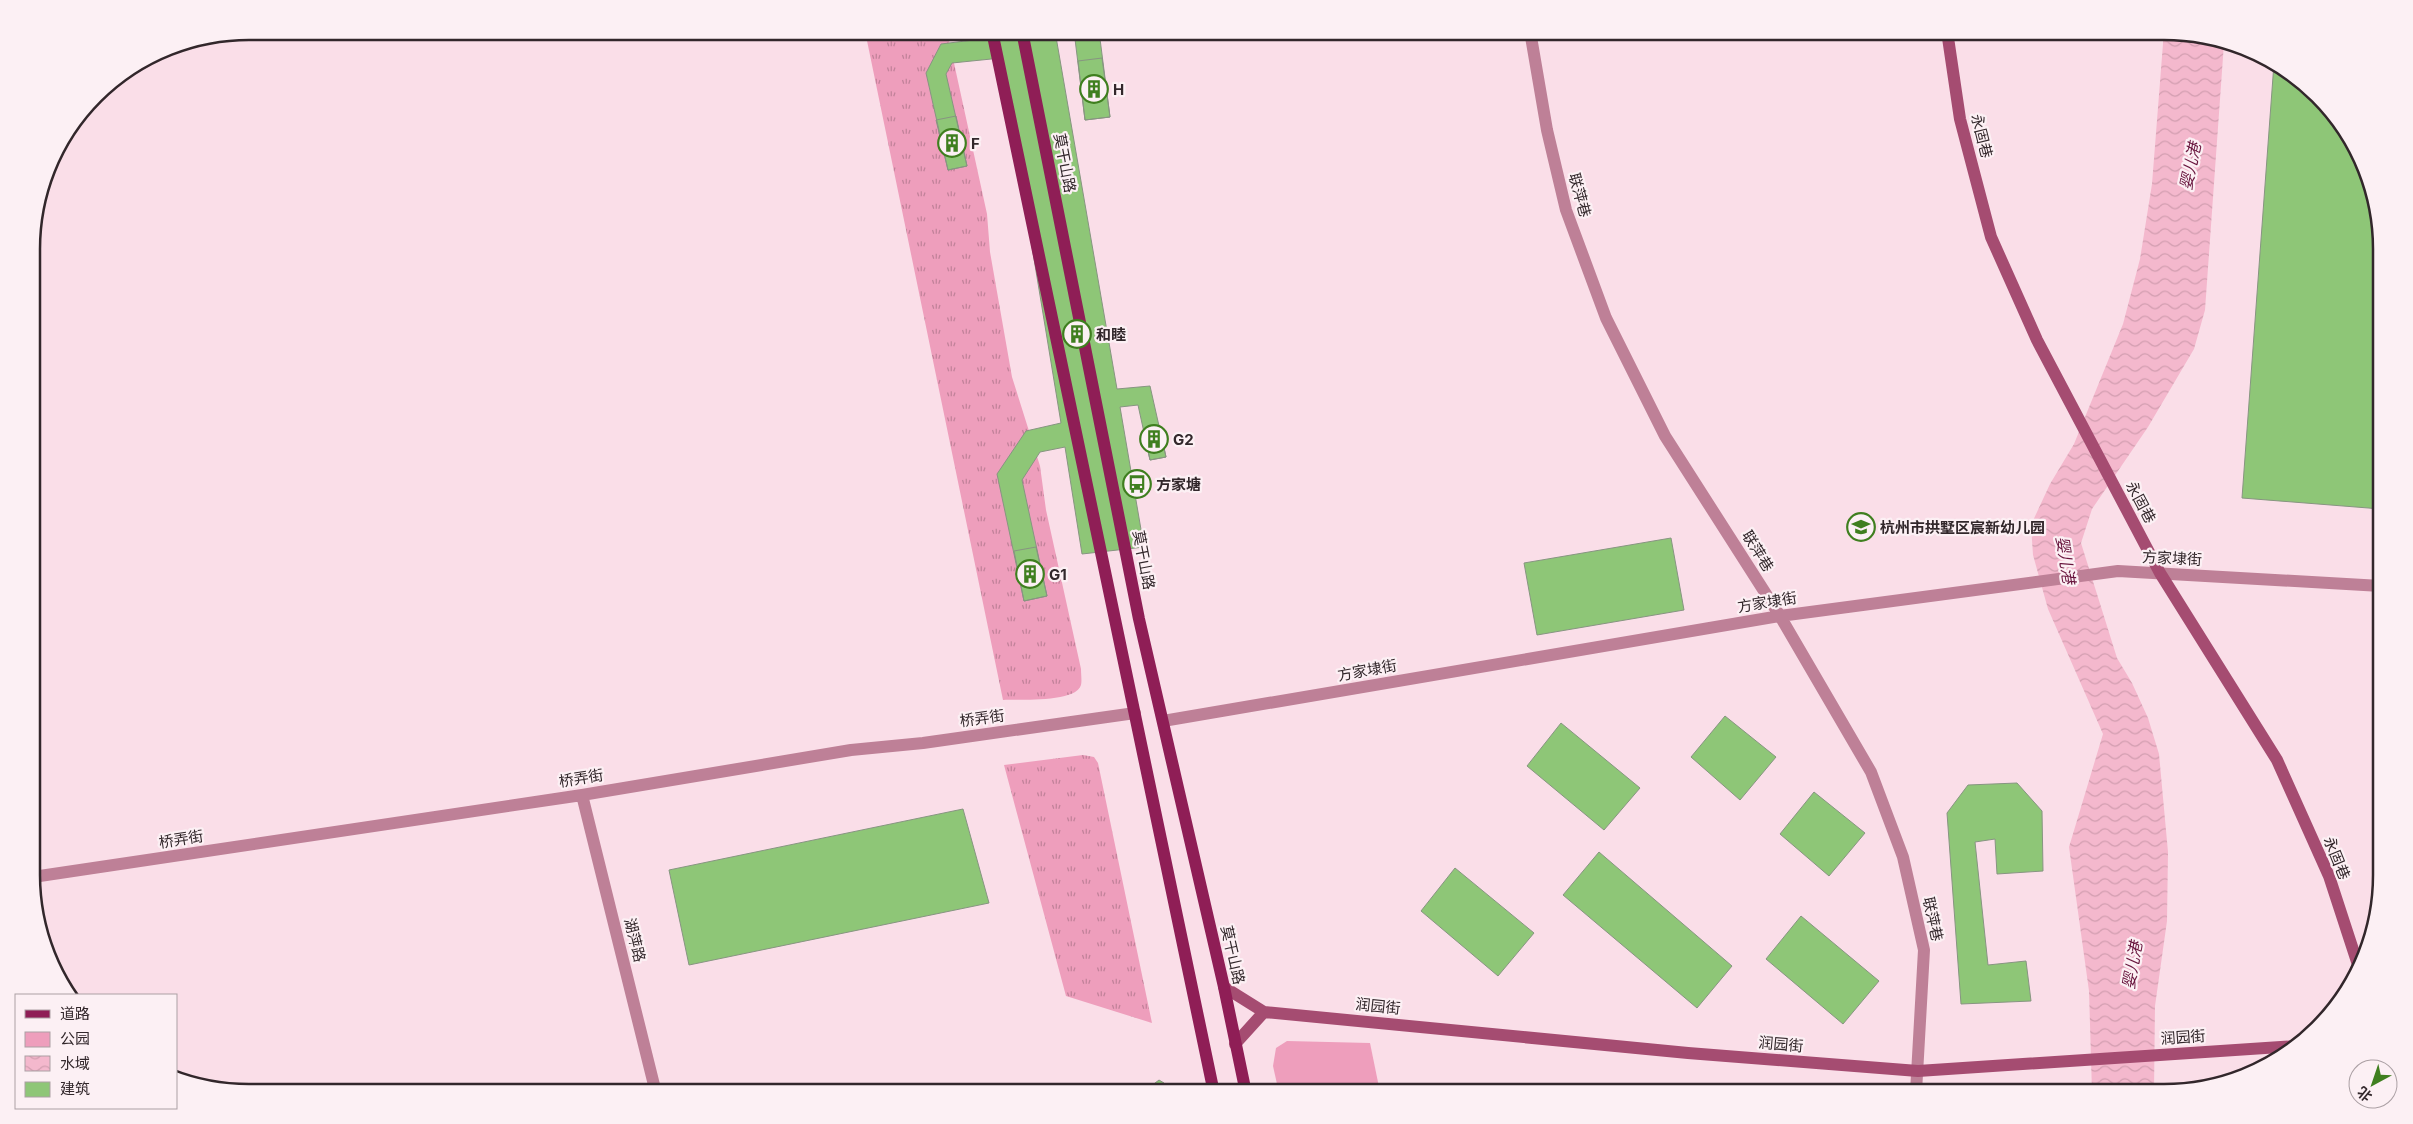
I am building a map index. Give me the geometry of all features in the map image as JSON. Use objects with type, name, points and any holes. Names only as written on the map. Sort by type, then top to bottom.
[{"type":"main road","points":[[994,40],[1212,1084]]},
{"type":"main road","name":"莫干山路","points":[[1024,40],[1139,619],[1224,987],[1244,1084]]},
{"type":"street","name":"联萍巷","points":[[1532,40],[1547,130],[1566,210],[1606,318],[1665,436],[1780,616],[1871,772],[1903,856],[1924,950],[1917,1084]]},
{"type":"street","name":"永固巷","points":[[1948,40],[1960,118],[1991,238],[2037,340],[2160,573],[2277,760],[2329,876],[2356,958]]},
{"type":"street","name":"方家埭街","points":[[1163,721],[1780,616],[2118,571],[2373,586]]},
{"type":"street","name":"桥弄街","points":[[40,876],[582,795],[851,750],[923,743],[1135,713]]},
{"type":"street","name":"湖萍路","points":[[582,795],[654,1084]]},
{"type":"street","name":"润园街","points":[[1224,987],[1264,1012],[1678,1052],[1918,1071],[2283,1047]]},
{"type":"street","points":[[1235,1044],[1264,1012]]},
{"type":"green space","points":[[867,40],[949,40],[987,214],[990,252],[1012,377],[1040,466],[1046,510],[1081,669],[1081,685],[1077,691],[1069,695],[1046,699],[1003,700]]},
{"type":"green space","points":[[1083,755],[1094,757],[1098,763],[1152,1023],[1066,996],[1004,765]]},
{"type":"green space","points":[[1287,1041],[1370,1043],[1378,1084],[1277,1084],[1273,1066],[1276,1048]]},
{"type":"water","name":"婴儿港","points":[[2163,40],[2178,40],[2224,49],[2205,310],[2194,349],[2148,427],[2092,509],[2081,543],[2117,658],[2132,683],[2148,718],[2159,754],[2168,852],[2167,921],[2155,1006],[2154,1084],[2092,1084],[2089,991],[2069,847],[2103,734],[2048,609],[2033,555],[2031,525],[2050,484],[2074,444],[2123,324],[2140,259],[2152,184]]},
{"type":"building","name":"和睦","points":[[974,40],[1057,40],[1117,389],[1150,386],[1166,457],[1150,460],[1138,405],[1120,407],[1144,547],[1082,554],[1065,447],[1040,452],[1022,480],[1047,596],[1024,601],[997,474],[1026,431],[1061,423],[1001,58],[952,63],[946,74],[967,166],[948,170],[926,73],[941,44]]},
{"type":"building","name":"H","points":[[1075,40],[1100,40],[1110,117],[1085,120]]},
{"type":"building","name":"H","points":[[1102,58],[1110,117],[1085,120],[1078,61]]},
{"type":"building","points":[[2273,71],[2312,101],[2338,133],[2357,169],[2369,208],[2373,235],[2373,508],[2242,498]]},
{"type":"building","name":"F","points":[[956,116],[967,166],[948,170],[936,120]]},
{"type":"building","name":"G2","points":[[1160,429],[1166,457],[1150,460],[1144,433]]},
{"type":"building","points":[[1671,538],[1684,610],[1537,635],[1524,563]]},
{"type":"building","name":"G1","points":[[1036,547],[1047,596],[1024,601],[1014,551]]},
{"type":"building","points":[[1725,716],[1776,757],[1740,800],[1691,757]]},
{"type":"building","points":[[1561,723],[1640,788],[1604,830],[1527,766]]},
{"type":"building","points":[[2017,783],[2042,811],[2043,871],[1997,874],[1995,839],[1975,842],[1988,965],[2026,961],[2031,1001],[1961,1004],[1947,813],[1968,785]]},
{"type":"building","points":[[1814,792],[1865,833],[1829,876],[1780,834]]},
{"type":"building","points":[[963,809],[989,903],[689,965],[669,870]]},
{"type":"building","points":[[1599,852],[1732,966],[1697,1008],[1563,895]]},
{"type":"building","points":[[1455,868],[1534,933],[1498,976],[1421,911]]},
{"type":"building","points":[[1801,916],[1879,981],[1843,1024],[1766,959]]},
{"type":"building","points":[[1159,1080],[1164,1084],[1154,1084]]},
{"type":"place","name":"H","points":[[1094,89]]},
{"type":"place","name":"F","points":[[952,143]]},
{"type":"place","name":"和睦","points":[[1077,334]]},
{"type":"place","name":"G2","points":[[1154,439]]},
{"type":"place","name":"方家塘","points":[[1137,484]]},
{"type":"place","name":"杭州市拱墅区宸新幼儿园","points":[[1861,527]]},
{"type":"place","name":"G1","points":[[1030,574]]}]
